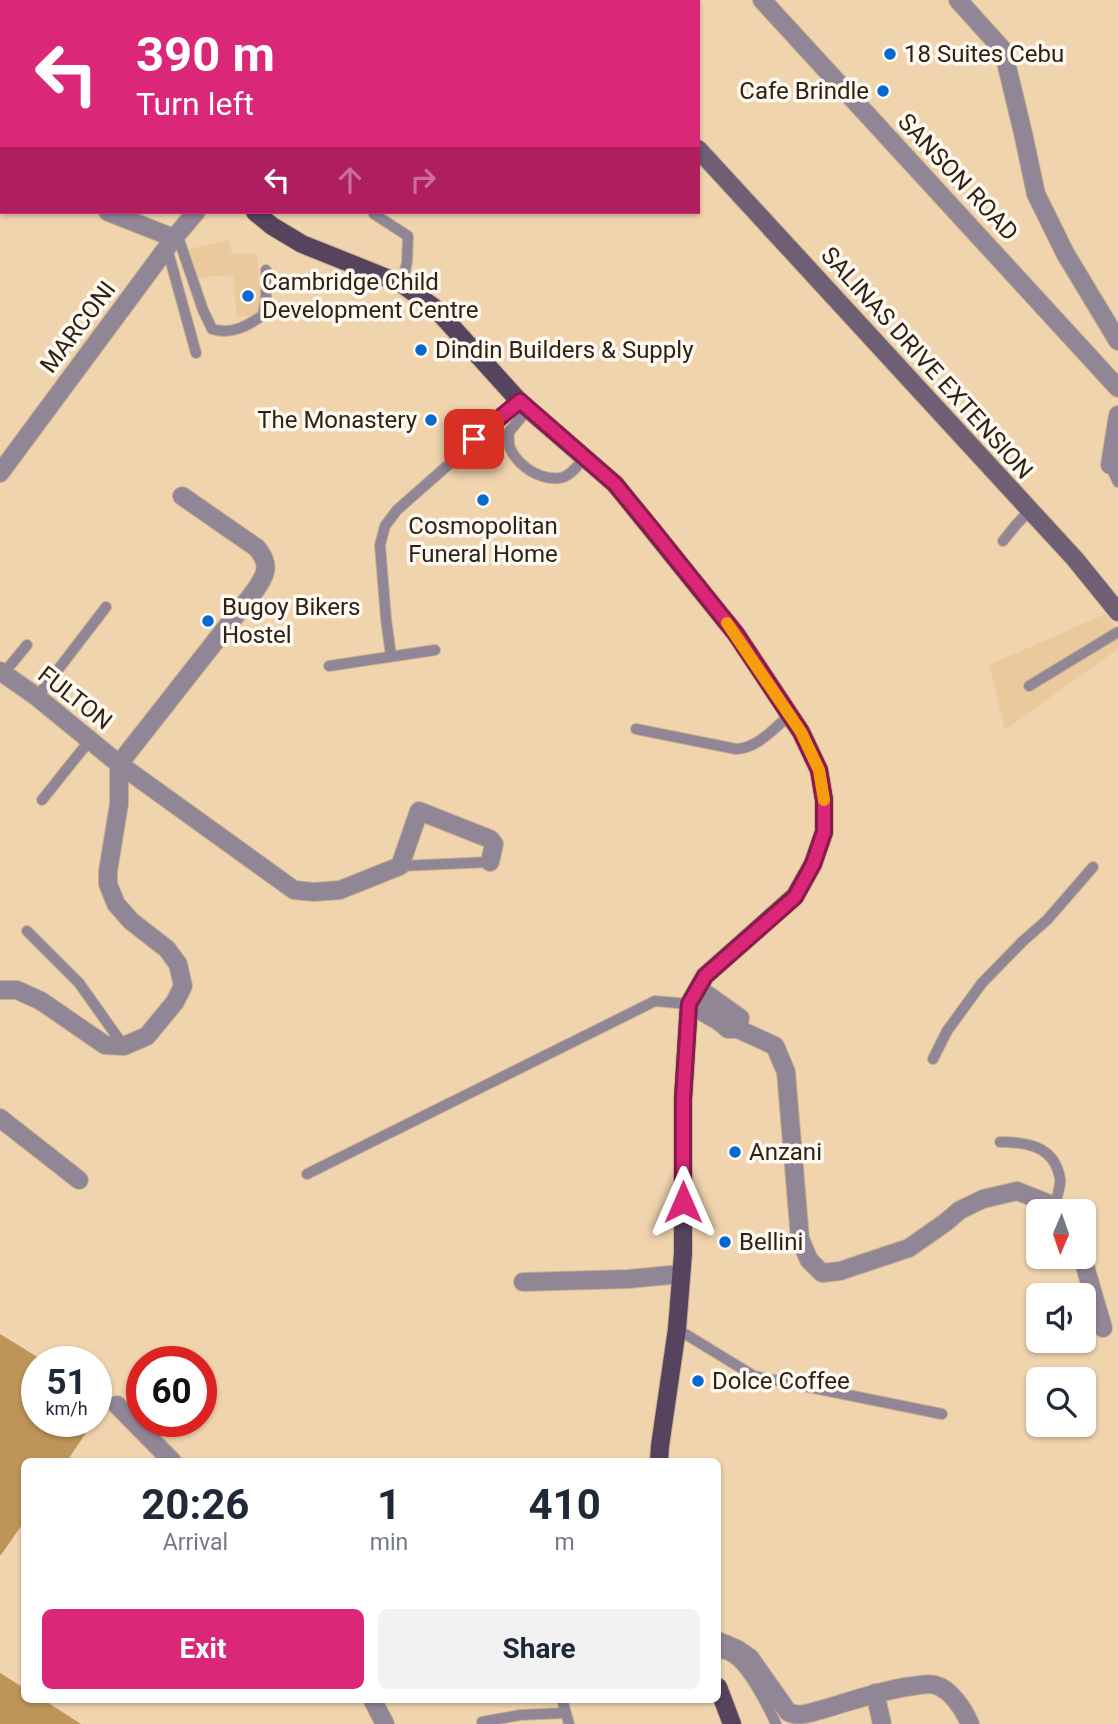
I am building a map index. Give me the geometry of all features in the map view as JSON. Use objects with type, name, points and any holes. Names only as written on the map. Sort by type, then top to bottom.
[{"type":"main road","points":[[257,214],[302,244],[402,284],[436,309],[524,405],[615,484],[736,634],[801,732],[819,770],[824,800],[824,832],[813,864],[795,897],[705,976],[694,996],[683,1099],[683,1253],[677,1329],[659,1458]]},
{"type":"main road","points":[[721,1695],[732,1724]]},
{"type":"street","name":"SANSON ROAD","points":[[762,0],[1118,388]]},
{"type":"street","points":[[958,0],[1003,50],[1036,194],[1065,253],[1118,341]]},
{"type":"street","name":"SALINAS DRIVE EXTENSION","points":[[700,151],[1075,559],[1118,612]]},
{"type":"street","points":[[113,214],[173,240]]},
{"type":"street","name":"MARCONI","points":[[0,473],[194,214]]},
{"type":"street","points":[[1110,465],[1118,415]]},
{"type":"street","points":[[0,990],[17,990],[41,1001],[105,1045],[124,1046],[147,1036],[175,1002],[183,986],[178,964],[173,957],[167,949],[131,921],[116,904],[108,884],[119,804],[119,764],[265,576],[265,561],[257,548],[182,496]]},
{"type":"street","name":"FULTON","points":[[2,673],[37,697],[119,764],[294,890],[340,890],[400,866]]},
{"type":"street","points":[[400,866],[419,811],[490,839],[494,844],[490,862]]},
{"type":"street","points":[[694,996],[740,1018],[738,1029],[775,1046],[786,1072],[800,1239],[809,1260],[822,1273],[840,1272],[909,1248],[960,1210],[983,1199],[1017,1191],[1034,1199]]},
{"type":"street","points":[[0,1118],[79,1180]]},
{"type":"street","points":[[1086,1269],[1103,1328]]},
{"type":"street","points":[[523,1282],[628,1279],[681,1274]]},
{"type":"street","points":[[117,1405],[167,1458]]},
{"type":"street","points":[[721,1642],[750,1658],[792,1715],[809,1713],[890,1689],[928,1684],[936,1685],[960,1704],[970,1724]]},
{"type":"street","points":[[875,1693],[882,1724]]},
{"type":"street","points":[[374,1703],[385,1724]]},
{"type":"lane","points":[[374,214],[408,236],[407,262],[402,284]]},
{"type":"lane","points":[[173,240],[212,329],[223,332],[248,325],[263,315],[266,270]]},
{"type":"lane","points":[[173,240],[196,353]]},
{"type":"lane","points":[[524,405],[509,432],[509,446],[520,463],[537,475],[560,478],[571,472],[584,458]]},
{"type":"lane","points":[[391,656],[380,545],[385,526],[397,510],[474,439],[524,405]]},
{"type":"lane","points":[[1110,465],[1118,482]]},
{"type":"lane","points":[[1003,541],[1029,511]]},
{"type":"lane","points":[[37,697],[106,607]]},
{"type":"lane","points":[[1029,686],[1118,632]]},
{"type":"lane","points":[[2,673],[27,645]]},
{"type":"lane","points":[[329,666],[435,649]]},
{"type":"lane","points":[[636,729],[744,749],[758,742],[790,715]]},
{"type":"lane","points":[[42,800],[90,740]]},
{"type":"lane","points":[[400,866],[490,862]]},
{"type":"lane","points":[[933,1059],[947,1031],[982,983],[1046,920],[1093,867]]},
{"type":"lane","points":[[27,931],[79,983],[124,1046]]},
{"type":"lane","points":[[307,1174],[655,1001],[694,996]]},
{"type":"lane","points":[[1000,1142],[1021,1142],[1038,1147],[1054,1161],[1060,1181],[1057,1199]]},
{"type":"lane","points":[[677,1329],[754,1376],[942,1414]]},
{"type":"lane","points":[[721,1653],[732,1656],[745,1670],[768,1704],[776,1724]]},
{"type":"lane","points":[[563,1703],[569,1724]]},
{"type":"lane","points":[[482,1722],[520,1715],[565,1713]]},
{"type":"shaded area","name":"Cambridge Child Development Centre","points":[[228,240],[232,253],[257,253],[262,315],[237,317],[233,275],[190,278],[185,250]]},
{"type":"shaded area","points":[[1105,614],[1118,630],[1118,649],[1005,730],[989,665]]},
{"type":"shaded area","points":[[0,1334],[21,1347],[21,1437],[83,1437],[69,1458],[21,1458],[21,1526],[1,1555]]},
{"type":"shaded area","points":[[0,1673],[21,1686],[21,1703],[48,1703],[81,1724],[0,1724]]},
{"type":"slow traffic","points":[[727,623],[801,732],[819,770],[824,800]]},
{"type":"place","name":"18 Suites Cebu","points":[[890,54]]},
{"type":"place","name":"Cafe Brindle","points":[[883,91]]},
{"type":"place","name":"Cambridge Child Development Centre","points":[[248,296]]},
{"type":"place","name":"Dindin Builders & Supply","points":[[421,350]]},
{"type":"place","name":"The Monastery","points":[[431,420]]},
{"type":"place","name":"Cosmopolitan Funeral Home","points":[[483,500]]},
{"type":"place","name":"Bugoy Bikers Hostel","points":[[208,621]]},
{"type":"place","name":"Anzani","points":[[735,1152]]},
{"type":"place","name":"Bellini","points":[[725,1242]]},
{"type":"place","name":"Dolce Coffee","points":[[698,1381]]},
{"type":"route","points":[[474,439],[520,401],[615,484],[736,634],[801,732],[819,770],[824,800],[824,832],[813,864],[795,897],[705,976],[689,1004],[683,1099],[683,1202]]}]
